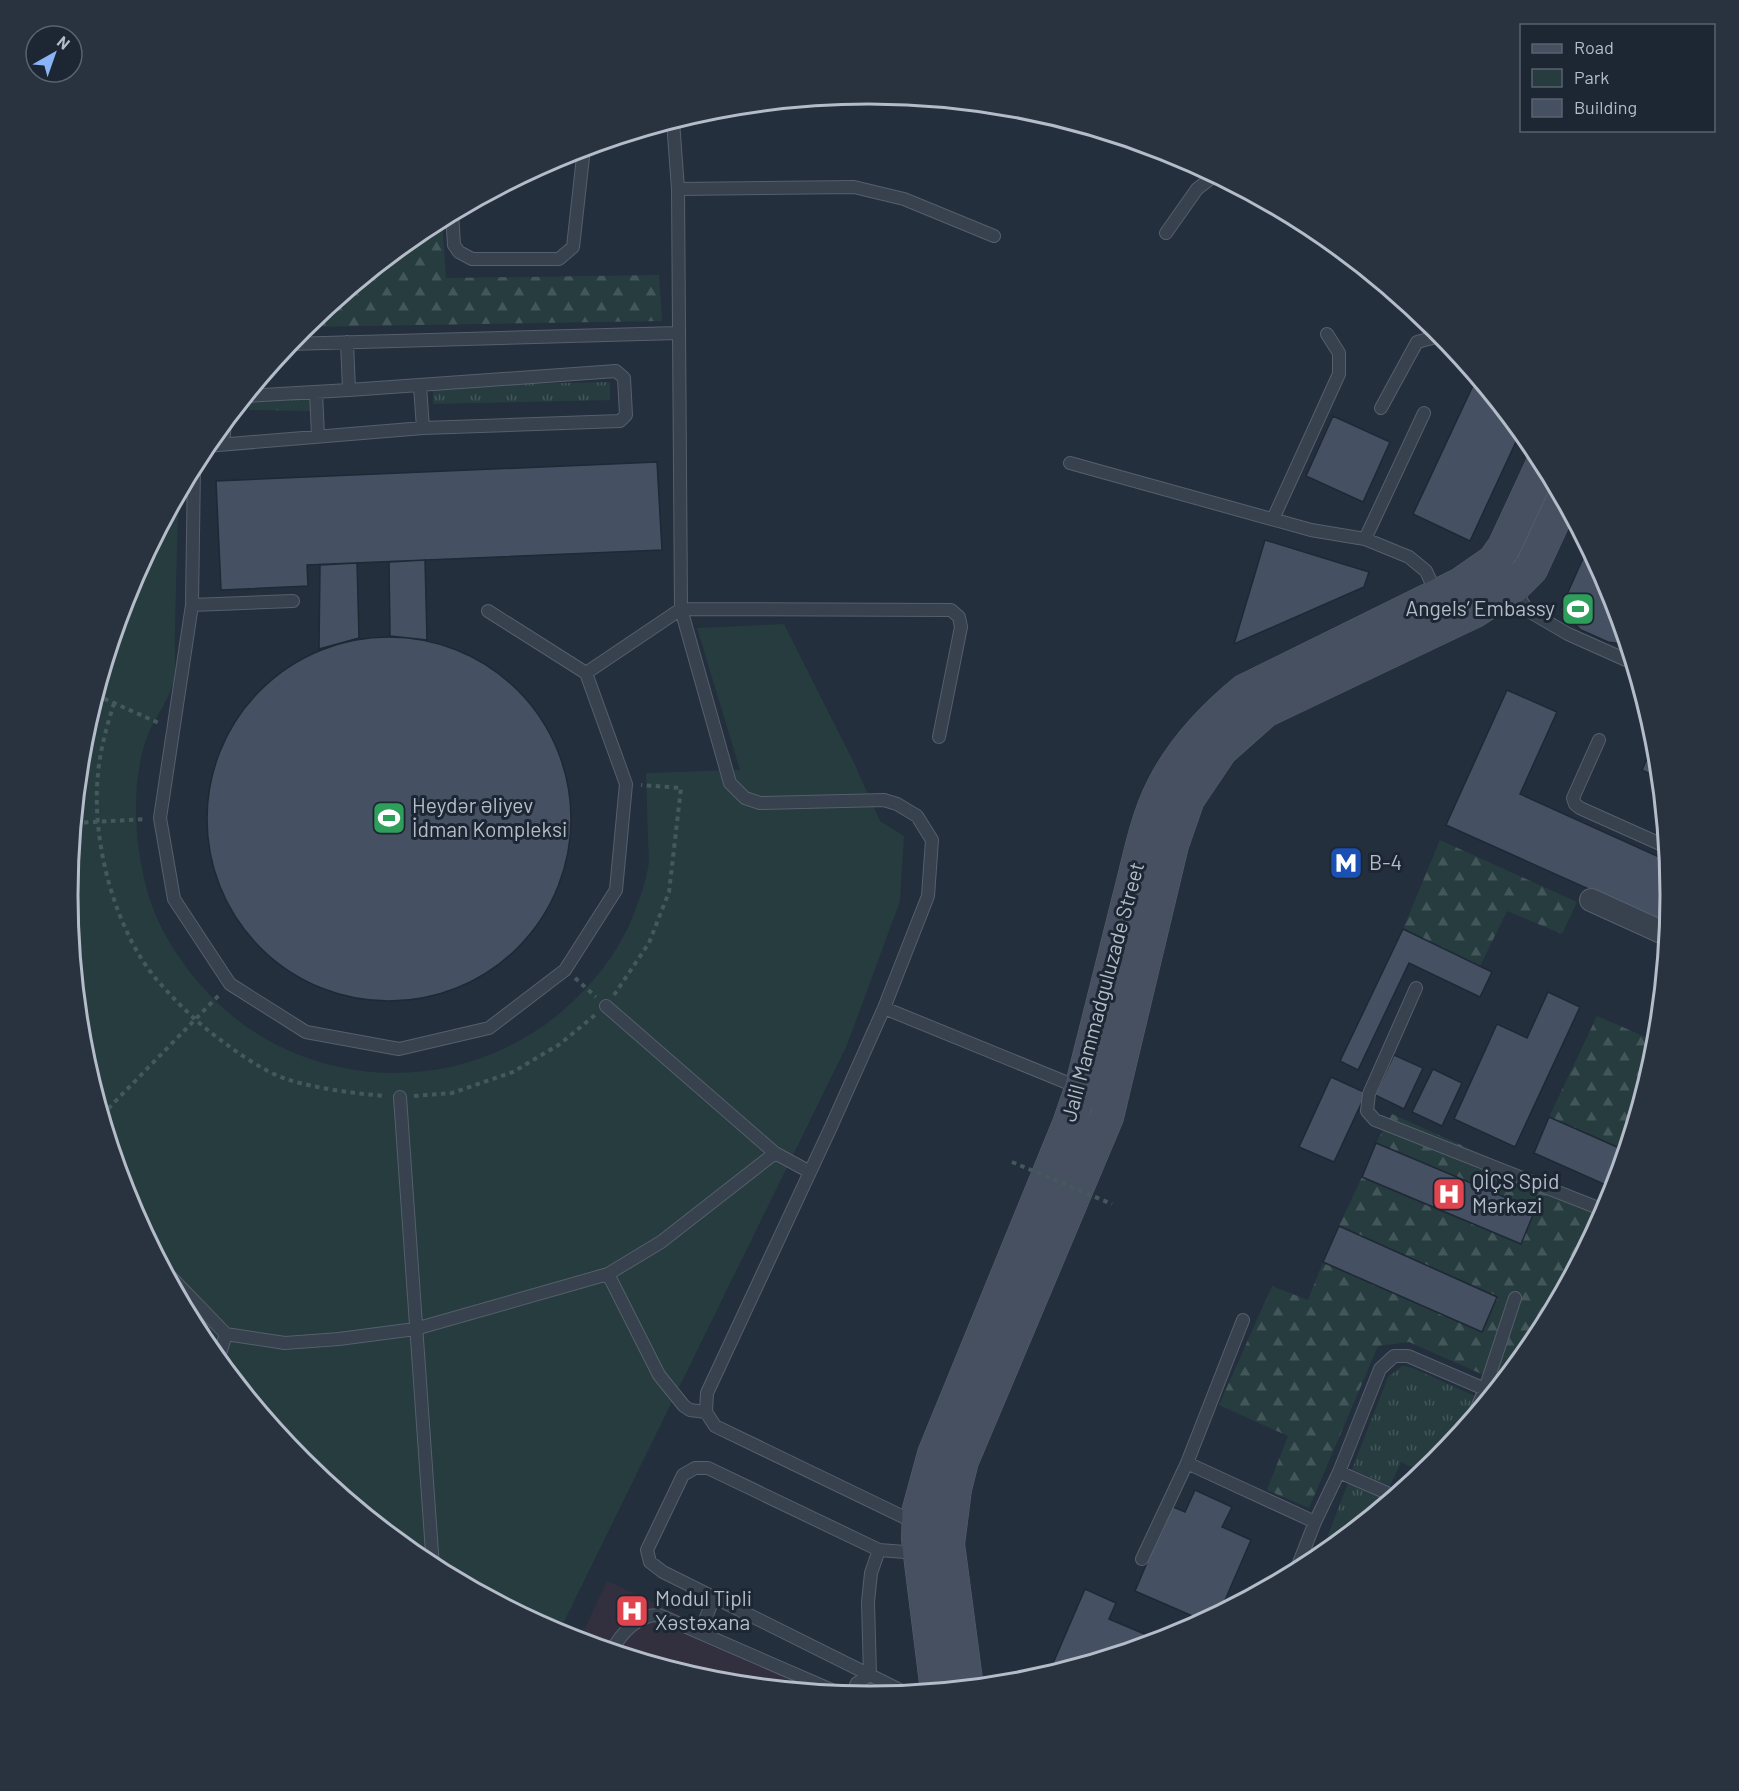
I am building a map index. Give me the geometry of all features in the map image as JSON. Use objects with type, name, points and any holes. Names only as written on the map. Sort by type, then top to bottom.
[{"type":"main road","name":"Jalil Mammadguluzade Street","points":[[937,1683],[929,1535],[919,1509],[934,1454],[1069,1124],[1081,1089],[1145,838],[1161,790],[1182,754],[1199,732],[1223,708],[1244,692],[1461,584],[1494,561],[1504,547],[1538,473]]},
{"type":"main road","name":"Jalil Mammadguluzade Street","points":[[929,1535],[955,1489],[962,1461],[1107,1117],[1172,845],[1188,800],[1221,750],[1264,711],[1473,612],[1513,587],[1531,569],[1559,508]]},
{"type":"main road","points":[[1494,561],[1513,587]]},
{"type":"main road","name":"Jalil Mammadguluzade Street","points":[[929,1535],[948,1544],[966,1681]]},
{"type":"street","points":[[1591,900],[1660,931]]},
{"type":"lane","points":[[674,129],[678,189],[681,609],[730,783],[745,798],[760,803],[884,800],[897,804],[917,816],[932,840],[928,896],[884,1008],[707,1393],[706,1412],[715,1426],[929,1535]]},
{"type":"lane","points":[[453,223],[454,245],[459,252],[472,259],[560,259],[573,248],[583,158]]},
{"type":"lane","points":[[1166,233],[1197,189],[1208,180]]},
{"type":"lane","points":[[678,189],[854,187],[904,199],[994,236]]},
{"type":"lane","points":[[303,344],[678,333]]},
{"type":"lane","points":[[1273,519],[1338,374],[1339,353],[1327,334]]},
{"type":"lane","points":[[1381,408],[1417,342],[1431,338]]},
{"type":"lane","points":[[347,342],[349,390]]},
{"type":"lane","points":[[223,439],[223,443],[423,428],[620,421],[624,420],[626,415],[624,378],[616,371],[257,395]]},
{"type":"lane","points":[[420,386],[423,428]]},
{"type":"lane","points":[[316,392],[318,436]]},
{"type":"lane","points":[[1365,539],[1424,412]]},
{"type":"lane","points":[[1070,463],[1311,530],[1365,539],[1409,557],[1426,571],[1437,595]]},
{"type":"lane","points":[[194,484],[192,605],[160,818],[174,899],[230,984],[306,1032],[399,1049],[489,1028],[566,970],[616,890],[626,784],[586,673],[488,611]]},
{"type":"lane","points":[[1513,587],[1527,610],[1568,634],[1624,659]]},
{"type":"lane","points":[[192,605],[293,601]]},
{"type":"lane","points":[[586,673],[681,609],[951,610],[959,617],[961,627],[939,737]]},
{"type":"lane","points":[[1599,740],[1573,798],[1575,804],[1659,843]]},
{"type":"lane","points":[[1416,988],[1369,1094],[1367,1111],[1375,1120],[1597,1207]]},
{"type":"lane","points":[[606,1006],[775,1153],[810,1173]]},
{"type":"lane","points":[[884,1008],[1081,1089]]},
{"type":"lane","points":[[400,1098],[432,1555]]},
{"type":"lane","points":[[184,1290],[226,1334],[285,1343],[339,1339],[415,1329],[608,1274],[661,1242],[775,1153]]},
{"type":"lane","points":[[608,1274],[659,1375],[684,1406],[690,1410],[706,1412]]},
{"type":"lane","points":[[1492,1383],[1515,1298]]},
{"type":"lane","points":[[1142,1559],[1187,1463],[1243,1320]]},
{"type":"lane","points":[[221,1349],[226,1334]]},
{"type":"lane","points":[[1300,1559],[1339,1472],[1380,1369],[1394,1356],[1408,1356],[1487,1390]]},
{"type":"lane","points":[[1187,1463],[1315,1522]]},
{"type":"lane","points":[[892,1686],[663,1572],[650,1562],[647,1550],[683,1475],[695,1468],[708,1468],[879,1550],[929,1535]]},
{"type":"lane","points":[[1339,1472],[1387,1493]]},
{"type":"lane","points":[[870,1675],[868,1602],[871,1573],[879,1550]]},
{"type":"lane","points":[[700,1633],[714,1597]]},
{"type":"lane","points":[[616,1645],[625,1631],[651,1615],[659,1616],[820,1685]]},
{"type":"lane","points":[[855,1686],[870,1675]]},
{"type":"path","points":[[103,698],[174,729]]},
{"type":"path","points":[[114,703],[103,740],[98,775],[98,822],[102,858],[112,894],[132,941],[156,979],[195,1020],[233,1051],[284,1078],[325,1089],[400,1098],[452,1093],[513,1072],[560,1044],[606,1006],[649,943],[669,892],[678,827],[681,788],[626,784]]},
{"type":"path","points":[[82,823],[160,818]]},
{"type":"path","points":[[566,970],[606,1006]]},
{"type":"path","points":[[108,1109],[230,984]]},
{"type":"path","points":[[1011,1162],[1112,1204]]},
{"type":"shaded area","name":"Modul Tipli Xəstəxana","points":[[607,1581],[831,1686],[766,1680],[715,1672],[665,1660],[583,1633]]},
{"type":"green space","points":[[443,229],[446,278],[659,275],[662,321],[320,327],[348,300],[388,268]]},
{"type":"green space","points":[[610,382],[610,400],[433,404],[433,386]]},
{"type":"green space","points":[[259,392],[312,393],[311,411],[249,410],[249,405]]},
{"type":"green space","points":[[178,510],[174,678],[168,696],[149,732],[139,769],[136,811],[139,852],[151,903],[175,951],[199,983],[240,1022],[287,1050],[338,1067],[391,1073],[445,1068],[496,1052],[544,1025],[586,988],[602,969],[623,937],[634,914],[649,865],[646,773],[740,770],[697,628],[784,624],[855,765],[880,821],[904,836],[900,901],[847,1045],[562,1625],[474,1581],[430,1554],[388,1523],[348,1491],[274,1417],[211,1335],[160,1246],[138,1198],[120,1150],[93,1050],[85,999],[78,895],[85,792],[93,741],[120,641],[138,593]]},
{"type":"green space","points":[[1440,840],[1577,902],[1562,934],[1507,911],[1480,966],[1403,929]]},
{"type":"green space","points":[[1597,1016],[1648,1038],[1634,1100],[1620,1148],[1549,1117]]},
{"type":"green space","points":[[1392,1114],[1597,1206],[1555,1291],[1528,1335],[1495,1380],[1409,1342],[1378,1346],[1309,1508],[1267,1490],[1288,1436],[1219,1405],[1272,1286],[1308,1300],[1323,1262],[1482,1331],[1497,1296],[1339,1226],[1362,1177],[1521,1244],[1535,1210],[1376,1143]]},
{"type":"green space","points":[[1402,1366],[1410,1367],[1475,1396],[1465,1417],[1415,1469],[1401,1462],[1390,1486],[1352,1469],[1388,1377]]},
{"type":"green space","points":[[1348,1483],[1381,1499],[1351,1523],[1326,1542]]},
{"type":"building","points":[[1473,385],[1517,441],[1470,541],[1413,514]]},
{"type":"building","points":[[1333,416],[1390,442],[1363,502],[1306,476]]},
{"type":"building","points":[[657,462],[662,550],[307,565],[308,586],[221,590],[216,481]]},
{"type":"building","points":[[1265,540],[1369,572],[1364,587],[1234,644]]},
{"type":"building","points":[[1584,556],[1620,644],[1608,642],[1581,630],[1560,610]]},
{"type":"building","points":[[425,560],[427,640],[390,636],[389,562]]},
{"type":"building","points":[[357,563],[359,638],[319,649],[320,565]]},
{"type":"building","name":"Heydər Əliyev İdman Kompleksi","points":[[389,637],[424,641],[459,651],[490,668],[518,690],[540,718],[557,749],[567,784],[571,819],[567,854],[557,889],[540,920],[518,948],[490,970],[459,987],[424,997],[389,1001],[354,997],[319,987],[288,970],[260,948],[238,920],[221,889],[211,854],[207,819],[211,784],[221,749],[238,718],[260,690],[288,668],[319,651],[354,641]]},
{"type":"building","points":[[1507,690],[1557,712],[1520,794],[1660,857],[1660,921],[1446,825]]},
{"type":"building","points":[[1648,756],[1651,775],[1642,770]]},
{"type":"building","points":[[1403,929],[1492,972],[1480,997],[1409,963],[1358,1070],[1340,1061]]},
{"type":"building","points":[[1548,992],[1580,1007],[1515,1147],[1454,1119],[1497,1024],[1527,1038]]},
{"type":"building","points":[[1394,1055],[1423,1068],[1404,1109],[1375,1095]]},
{"type":"building","points":[[1433,1069],[1462,1083],[1442,1126],[1412,1112]]},
{"type":"building","points":[[1331,1077],[1366,1093],[1334,1162],[1299,1147]]},
{"type":"building","points":[[1549,1117],[1620,1148],[1606,1185],[1534,1153]]},
{"type":"building","name":"QİÇS Spid Mərkəzi","points":[[1376,1143],[1535,1210],[1521,1244],[1362,1177]]},
{"type":"building","points":[[1339,1226],[1497,1297],[1482,1332],[1323,1262]]},
{"type":"building","points":[[1195,1490],[1232,1507],[1222,1527],[1251,1540],[1224,1603],[1194,1617],[1135,1591],[1171,1506],[1185,1512]]},
{"type":"building","points":[[1085,1589],[1116,1603],[1109,1619],[1149,1636],[1124,1645],[1052,1665]]},
{"type":"place","name":"Angels’ Embassy","points":[[1578,609]]},
{"type":"place","name":"Heydər Əliyev İdman Kompleksi","points":[[389,818]]},
{"type":"place","name":"B-4","points":[[1346,863]]},
{"type":"place","name":"QİÇS Spid Mərkəzi","points":[[1449,1194]]},
{"type":"place","name":"Modul Tipli Xəstəxana","points":[[632,1611]]}]
